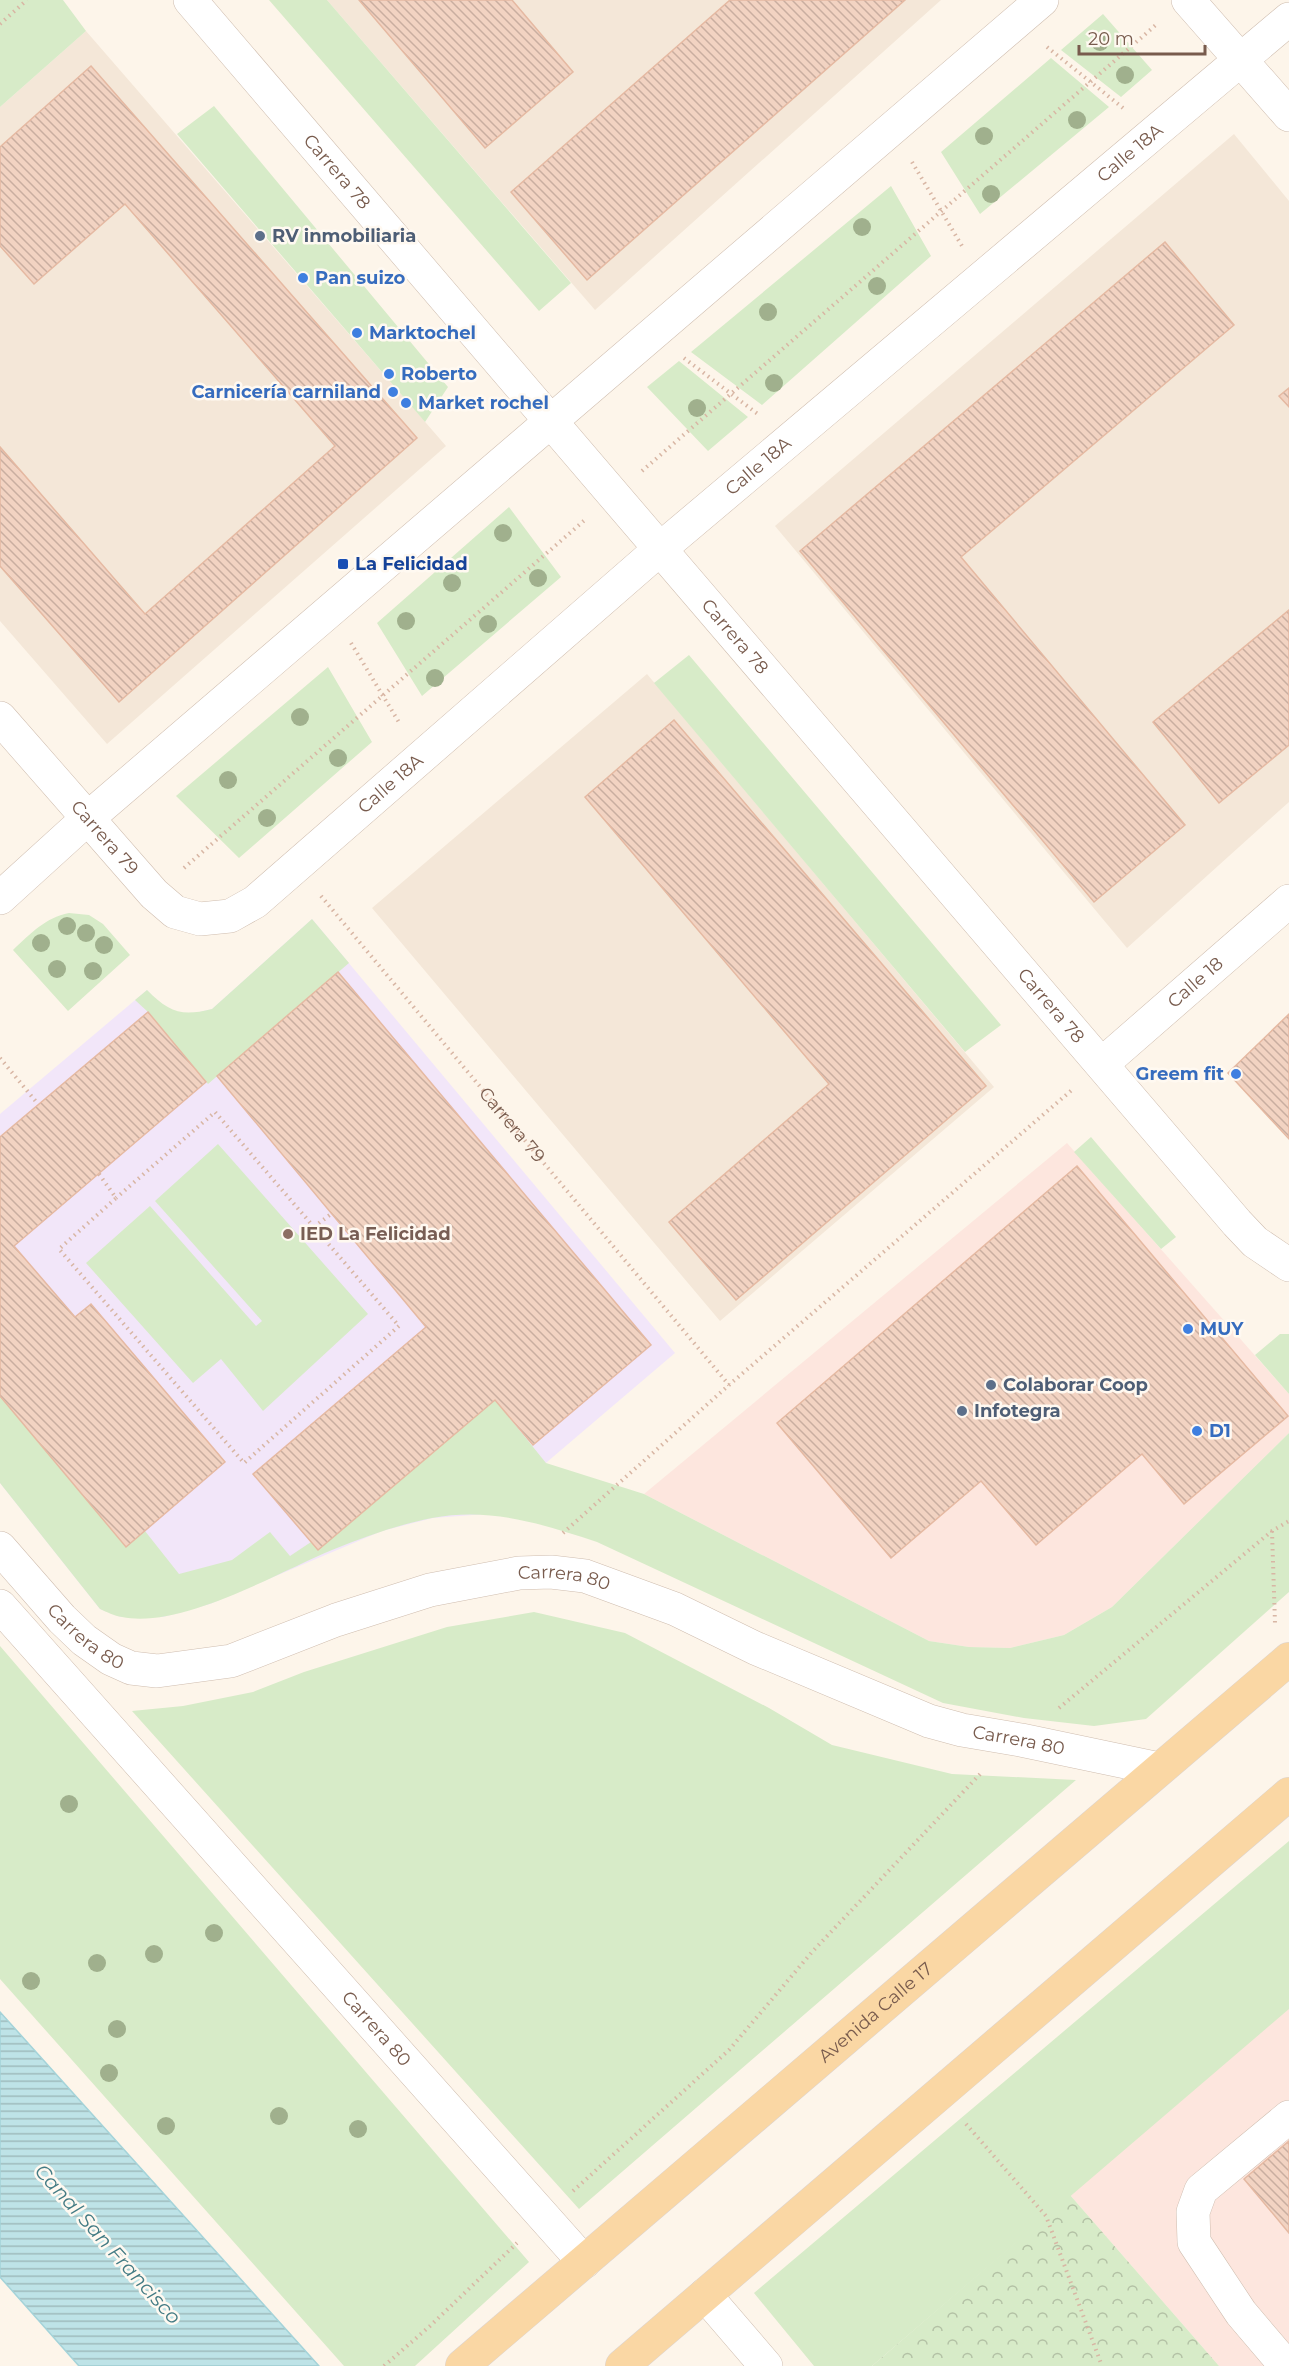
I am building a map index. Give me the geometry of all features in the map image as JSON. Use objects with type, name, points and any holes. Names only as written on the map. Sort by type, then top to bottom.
[{"type":"main road","name":"Avenida Calle 17","points":[[462,2366],[1283,1664]]},
{"type":"main road","points":[[622,2366],[1289,1794]]},
{"type":"street","name":"Carrera 78","points":[[190,0],[1237,1223],[1255,1242],[1289,1265]]},
{"type":"street","points":[[0,898],[87,818],[1042,0]]},
{"type":"street","points":[[1188,0],[1289,115]]},
{"type":"street","name":"Calle 18A","points":[[230,916],[255,902],[660,549],[1289,19]]},
{"type":"street","name":"Carrera 79","points":[[0,718],[154,894],[175,912],[200,919],[230,916]]},
{"type":"street","name":"Calle 18","points":[[1102,1065],[1289,901]]},
{"type":"street","name":"Carrera 80","points":[[0,1548],[62,1619],[84,1640],[111,1659],[130,1668],[158,1671],[231,1661],[336,1620],[430,1590],[519,1573],[551,1572],[585,1576],[675,1609],[755,1648],[929,1721],[962,1730],[1160,1769]]},
{"type":"street","name":"Carrera 80","points":[[0,1606],[584,2262]]},
{"type":"street","points":[[1286,2366],[1241,2313],[1194,2242],[1193,2212],[1201,2190],[1289,2117]]},
{"type":"street","points":[[705,2295],[766,2366]]},
{"type":"path","points":[[0,24],[27,0]]},
{"type":"path","points":[[154,894],[1160,21]]},
{"type":"path","points":[[1039,40],[1126,110]]},
{"type":"path","points":[[907,154],[964,249]]},
{"type":"path","points":[[678,353],[765,419]]},
{"type":"path","points":[[348,638],[403,730]]},
{"type":"path","name":"Carrera 79","points":[[296,865],[729,1385]]},
{"type":"path","points":[[0,1058],[39,1104]]},
{"type":"path","points":[[563,1534],[729,1385],[1074,1088]]},
{"type":"path","points":[[214,1112],[399,1326],[244,1463],[59,1249],[116,1198],[214,1112]]},
{"type":"path","points":[[99,1174],[116,1198]]},
{"type":"path","points":[[314,1227],[332,1214]]},
{"type":"path","points":[[384,2366],[430,2326],[544,2217],[729,2050],[812,1952],[975,1778],[1272,1531],[1289,1521]]},
{"type":"path","points":[[1272,1531],[1283,1664]]},
{"type":"path","points":[[966,2124],[1046,2216],[1102,2366]]},
{"type":"shaded area","points":[[327,0],[941,0],[595,310]]},
{"type":"shaded area","points":[[86,31],[446,446],[107,744],[0,621],[0,107]]},
{"type":"shaded area","points":[[1234,134],[1289,201],[1289,802],[1127,948],[775,526]]},
{"type":"shaded area","points":[[647,674],[994,1087],[720,1321],[372,908]]},
{"type":"shaded area","name":"IED La Felicidad","points":[[312,919],[675,1353],[486,1514],[433,1518],[382,1531],[210,1604],[163,1617],[121,1617],[100,1609],[0,1483],[0,1114],[147,990],[160,1004],[177,1013],[195,1013],[212,1009]]},
{"type":"shaded area","points":[[1067,1143],[1289,1394],[1289,1433],[1112,1607],[1064,1635],[1010,1648],[969,1647],[929,1641],[644,1494]]},
{"type":"shaded area","points":[[1289,2006],[1289,2366],[1219,2366],[1070,2195]]},
{"type":"green space","points":[[0,0],[63,0],[86,31],[0,107]]},
{"type":"green space","points":[[269,0],[327,0],[571,283],[539,311]]},
{"type":"green space","points":[[1103,14],[1152,70],[1121,97],[1061,50]]},
{"type":"green space","points":[[1051,58],[1109,107],[980,214],[941,152]]},
{"type":"green space","points":[[214,106],[448,387],[425,422],[177,134]]},
{"type":"green space","points":[[891,186],[931,256],[762,405],[691,352]]},
{"type":"green space","points":[[679,361],[748,417],[708,451],[647,387]]},
{"type":"green space","points":[[509,507],[561,577],[422,696],[377,623]]},
{"type":"green space","points":[[689,655],[1001,1025],[965,1052],[654,683]]},
{"type":"green space","points":[[328,667],[372,742],[239,858],[176,796]]},
{"type":"green space","points":[[69,913],[89,915],[103,924],[130,955],[68,1011],[13,950],[45,922]]},
{"type":"green space","points":[[312,919],[349,963],[208,1084],[148,1012],[135,1000],[147,990],[176,1011],[192,1012],[212,1009]]},
{"type":"green space","points":[[1091,1137],[1176,1237],[1161,1249],[1074,1152]]},
{"type":"green space","points":[[218,1144],[368,1314],[263,1411],[221,1359],[193,1383],[86,1263],[150,1206],[256,1326],[262,1321],[155,1201]]},
{"type":"green space","points":[[1280,1334],[1289,1334],[1289,1394],[1255,1355]]},
{"type":"green space","points":[[0,1396],[126,1546],[145,1531],[179,1574],[232,1560],[270,1532],[290,1556],[311,1542],[318,1550],[495,1400],[546,1463],[644,1494],[929,1641],[969,1647],[1010,1648],[1064,1635],[1112,1607],[1289,1433],[1289,1592],[1146,1719],[1094,1726],[1024,1718],[943,1703],[597,1542],[556,1529],[496,1516],[454,1515],[406,1524],[332,1550],[228,1597],[200,1607],[146,1619],[122,1617],[100,1609],[0,1483]]},
{"type":"green space","points":[[534,1612],[625,1633],[769,1708],[832,1745],[952,1774],[1076,1780],[579,2209],[132,1711],[183,1706],[253,1692],[304,1672],[447,1627]]},
{"type":"green space","points":[[0,1646],[529,2262],[415,2366],[344,2366],[0,1979]]},
{"type":"green space","points":[[1289,1841],[1289,2009],[872,2366],[814,2366],[754,2293]]},
{"type":"green space","points":[[1070,2195],[1219,2366],[872,2366],[1046,2216]]},
{"type":"water","name":"Canal San Francisco","points":[[0,2012],[319,2366],[79,2366],[0,2277]]},
{"type":"building","points":[[359,0],[512,0],[573,72],[485,148]]},
{"type":"building","points":[[730,0],[905,0],[587,280],[511,192]]},
{"type":"building","points":[[91,66],[417,438],[119,702],[0,566],[0,447],[145,614],[335,446],[125,204],[34,284],[0,246],[0,147]]},
{"type":"building","points":[[1165,242],[1234,325],[961,557],[1185,825],[1094,902],[800,551]]},
{"type":"building","points":[[1289,388],[1289,407],[1279,396]]},
{"type":"building","points":[[1289,610],[1289,745],[1219,803],[1153,722]]},
{"type":"building","points":[[674,720],[986,1086],[736,1300],[669,1222],[829,1084],[585,797]]},
{"type":"building","points":[[338,972],[651,1345],[533,1445],[495,1400],[318,1550],[253,1474],[426,1327],[217,1076]]},
{"type":"building","points":[[148,1012],[206,1082],[14,1246],[75,1317],[91,1304],[225,1462],[126,1547],[0,1396],[0,1137]]},
{"type":"building","points":[[1289,1014],[1289,1139],[1228,1073]]},
{"type":"building","points":[[1077,1166],[1288,1416],[1184,1504],[1142,1454],[1036,1545],[981,1481],[891,1558],[777,1423]]},
{"type":"building","points":[[1289,2141],[1289,2233],[1244,2179]]},
{"type":"place","name":"RV inmobiliaria","points":[[260,236]]},
{"type":"place","name":"Pan suizo","points":[[303,278]]},
{"type":"place","name":"Marktochel","points":[[357,333]]},
{"type":"place","name":"Roberto","points":[[389,374]]},
{"type":"place","name":"Carnicería carniland","points":[[393,392]]},
{"type":"place","name":"Market rochel","points":[[406,403]]},
{"type":"place","name":"La Felicidad","points":[[343,564]]},
{"type":"place","name":"Greem fit","points":[[1236,1074]]},
{"type":"place","name":"IED La Felicidad","points":[[288,1234]]},
{"type":"place","name":"MUY","points":[[1188,1329]]},
{"type":"place","name":"Colaborar Coop","points":[[991,1385]]},
{"type":"place","name":"Infotegra","points":[[962,1411]]},
{"type":"place","name":"D1","points":[[1197,1431]]}]
